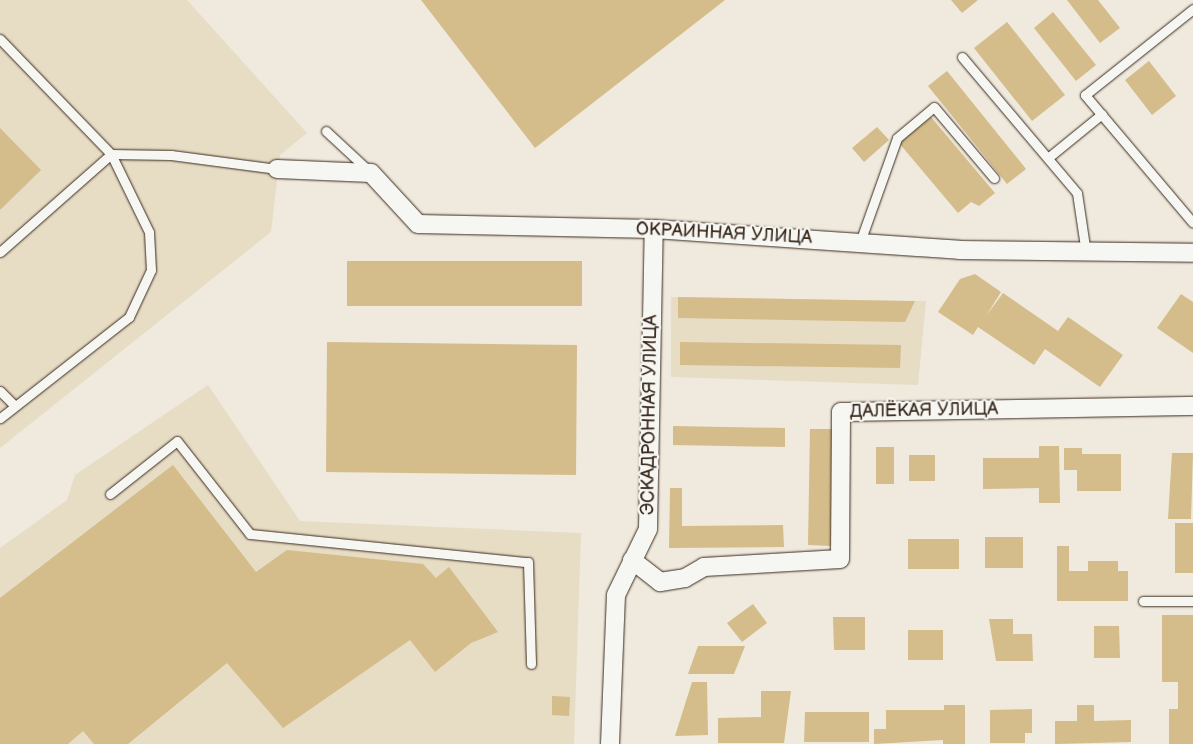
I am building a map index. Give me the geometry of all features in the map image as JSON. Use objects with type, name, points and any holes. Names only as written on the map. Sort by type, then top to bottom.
[{"type":"street","points":[[277,169],[371,173]]},
{"type":"street","name":"ОКРАИННАЯ УЛИЦА","points":[[371,173],[418,224],[654,229],[860,242],[1086,253],[1193,252]]},
{"type":"street","name":"ЭСКАДРОННАЯ УЛИЦА","points":[[610,744],[616,595],[648,529],[654,229]]},
{"type":"street","name":"ДАЛЁКАЯ УЛИЦА","points":[[632,560],[660,582],[686,578],[704,567],[840,559],[841,412],[1193,406]]},
{"type":"lane","points":[[1193,9],[1085,95],[1193,223]]},
{"type":"lane","points":[[0,39],[111,154],[149,232],[150,270],[129,316],[0,418]]},
{"type":"lane","points":[[962,57],[1049,157],[1077,194],[1086,253]]},
{"type":"lane","points":[[860,242],[897,138],[934,107],[994,178]]},
{"type":"lane","points":[[1049,157],[1102,114]]},
{"type":"lane","points":[[326,131],[371,173]]},
{"type":"lane","points":[[0,252],[111,154],[171,155],[277,169]]},
{"type":"lane","points":[[0,391],[15,406]]},
{"type":"lane","points":[[110,494],[177,441],[250,534],[528,562],[530,664]]},
{"type":"lane","points":[[1143,601],[1193,601]]},
{"type":"shaded area","points":[[0,0],[187,0],[307,133],[280,155],[271,232],[0,448]]},
{"type":"shaded area","points":[[671,297],[926,301],[918,385],[671,377]]},
{"type":"shaded area","points":[[208,385],[300,521],[581,533],[574,744],[0,744],[0,548],[67,500],[75,475]]},
{"type":"building","points":[[421,0],[725,0],[535,148]]},
{"type":"building","points":[[951,0],[978,0],[962,13]]},
{"type":"building","points":[[1067,0],[1098,0],[1120,28],[1100,43]]},
{"type":"building","points":[[1053,12],[1096,65],[1076,81],[1034,28]]},
{"type":"building","points":[[1007,22],[1065,95],[1032,121],[974,48]]},
{"type":"building","points":[[1149,61],[1176,96],[1152,115],[1125,80]]},
{"type":"building","points":[[947,71],[1026,169],[1007,184],[928,86]]},
{"type":"building","points":[[931,117],[995,193],[979,206],[971,202],[958,213],[899,143]]},
{"type":"building","points":[[877,127],[889,140],[864,162],[852,148]]},
{"type":"building","points":[[0,128],[41,170],[0,210]]},
{"type":"building","points":[[347,261],[582,261],[582,306],[347,306]]},
{"type":"building","points":[[975,274],[1001,292],[986,316],[1003,293],[1058,331],[1068,317],[1123,355],[1100,387],[1045,349],[1034,365],[978,327],[973,335],[938,312],[960,279]]},
{"type":"building","points":[[1181,294],[1193,302],[1193,353],[1157,328]]},
{"type":"building","points":[[678,297],[915,301],[905,322],[678,318]]},
{"type":"building","points":[[327,342],[577,345],[576,475],[326,472]]},
{"type":"building","points":[[680,342],[901,345],[900,368],[680,365]]},
{"type":"building","points":[[673,426],[785,428],[785,447],[673,445]]},
{"type":"building","points":[[810,429],[832,429],[831,546],[808,545]]},
{"type":"building","points":[[1039,446],[1059,446],[1060,503],[1039,503],[1039,488],[983,489],[983,458],[1039,458]]},
{"type":"building","points":[[876,447],[894,447],[894,484],[876,484]]},
{"type":"building","points":[[1064,448],[1082,448],[1082,454],[1121,454],[1121,491],[1077,491],[1077,470],[1064,470]]},
{"type":"building","points":[[1172,453],[1193,453],[1191,519],[1168,519]]},
{"type":"building","points":[[909,455],[935,455],[935,481],[909,481]]},
{"type":"building","points":[[173,465],[256,572],[287,550],[423,564],[436,578],[449,567],[498,632],[471,643],[435,672],[410,640],[283,728],[227,663],[128,744],[94,744],[83,731],[68,744],[0,744],[0,598]]},
{"type":"building","points":[[670,488],[682,488],[682,526],[783,525],[784,547],[669,548]]},
{"type":"building","points":[[1175,523],[1193,523],[1193,573],[1175,573]]},
{"type":"building","points":[[985,537],[1023,537],[1023,568],[985,568]]},
{"type":"building","points":[[908,539],[959,539],[959,569],[908,569]]},
{"type":"building","points":[[1057,546],[1069,546],[1069,571],[1088,571],[1088,561],[1118,561],[1118,571],[1128,571],[1128,601],[1057,601]]},
{"type":"building","points":[[753,604],[767,623],[742,642],[727,623]]},
{"type":"building","points":[[1162,615],[1193,615],[1193,744],[1169,744],[1169,709],[1178,709],[1178,682],[1162,682]]},
{"type":"building","points":[[833,617],[865,617],[865,650],[834,650]]},
{"type":"building","points":[[989,619],[1013,619],[1013,634],[1032,634],[1033,661],[996,661]]},
{"type":"building","points":[[1094,626],[1119,626],[1120,658],[1094,658]]},
{"type":"building","points":[[908,630],[943,630],[943,660],[908,660]]},
{"type":"building","points":[[698,646],[745,646],[734,674],[688,674]]},
{"type":"building","points":[[692,682],[707,682],[708,735],[675,736]]},
{"type":"building","points":[[761,691],[791,691],[784,743],[718,743],[718,718],[761,717]]},
{"type":"building","points":[[552,696],[570,697],[569,716],[552,715]]},
{"type":"building","points":[[944,705],[965,705],[965,744],[943,744],[943,740],[874,744],[874,729],[886,729],[886,710],[944,710]]},
{"type":"building","points":[[1077,705],[1094,705],[1094,721],[1131,720],[1131,742],[1055,744],[1055,721],[1077,721]]},
{"type":"building","points":[[1032,709],[1032,733],[1025,733],[1025,743],[990,743],[990,710]]},
{"type":"building","points":[[805,712],[869,712],[869,742],[804,742]]}]
